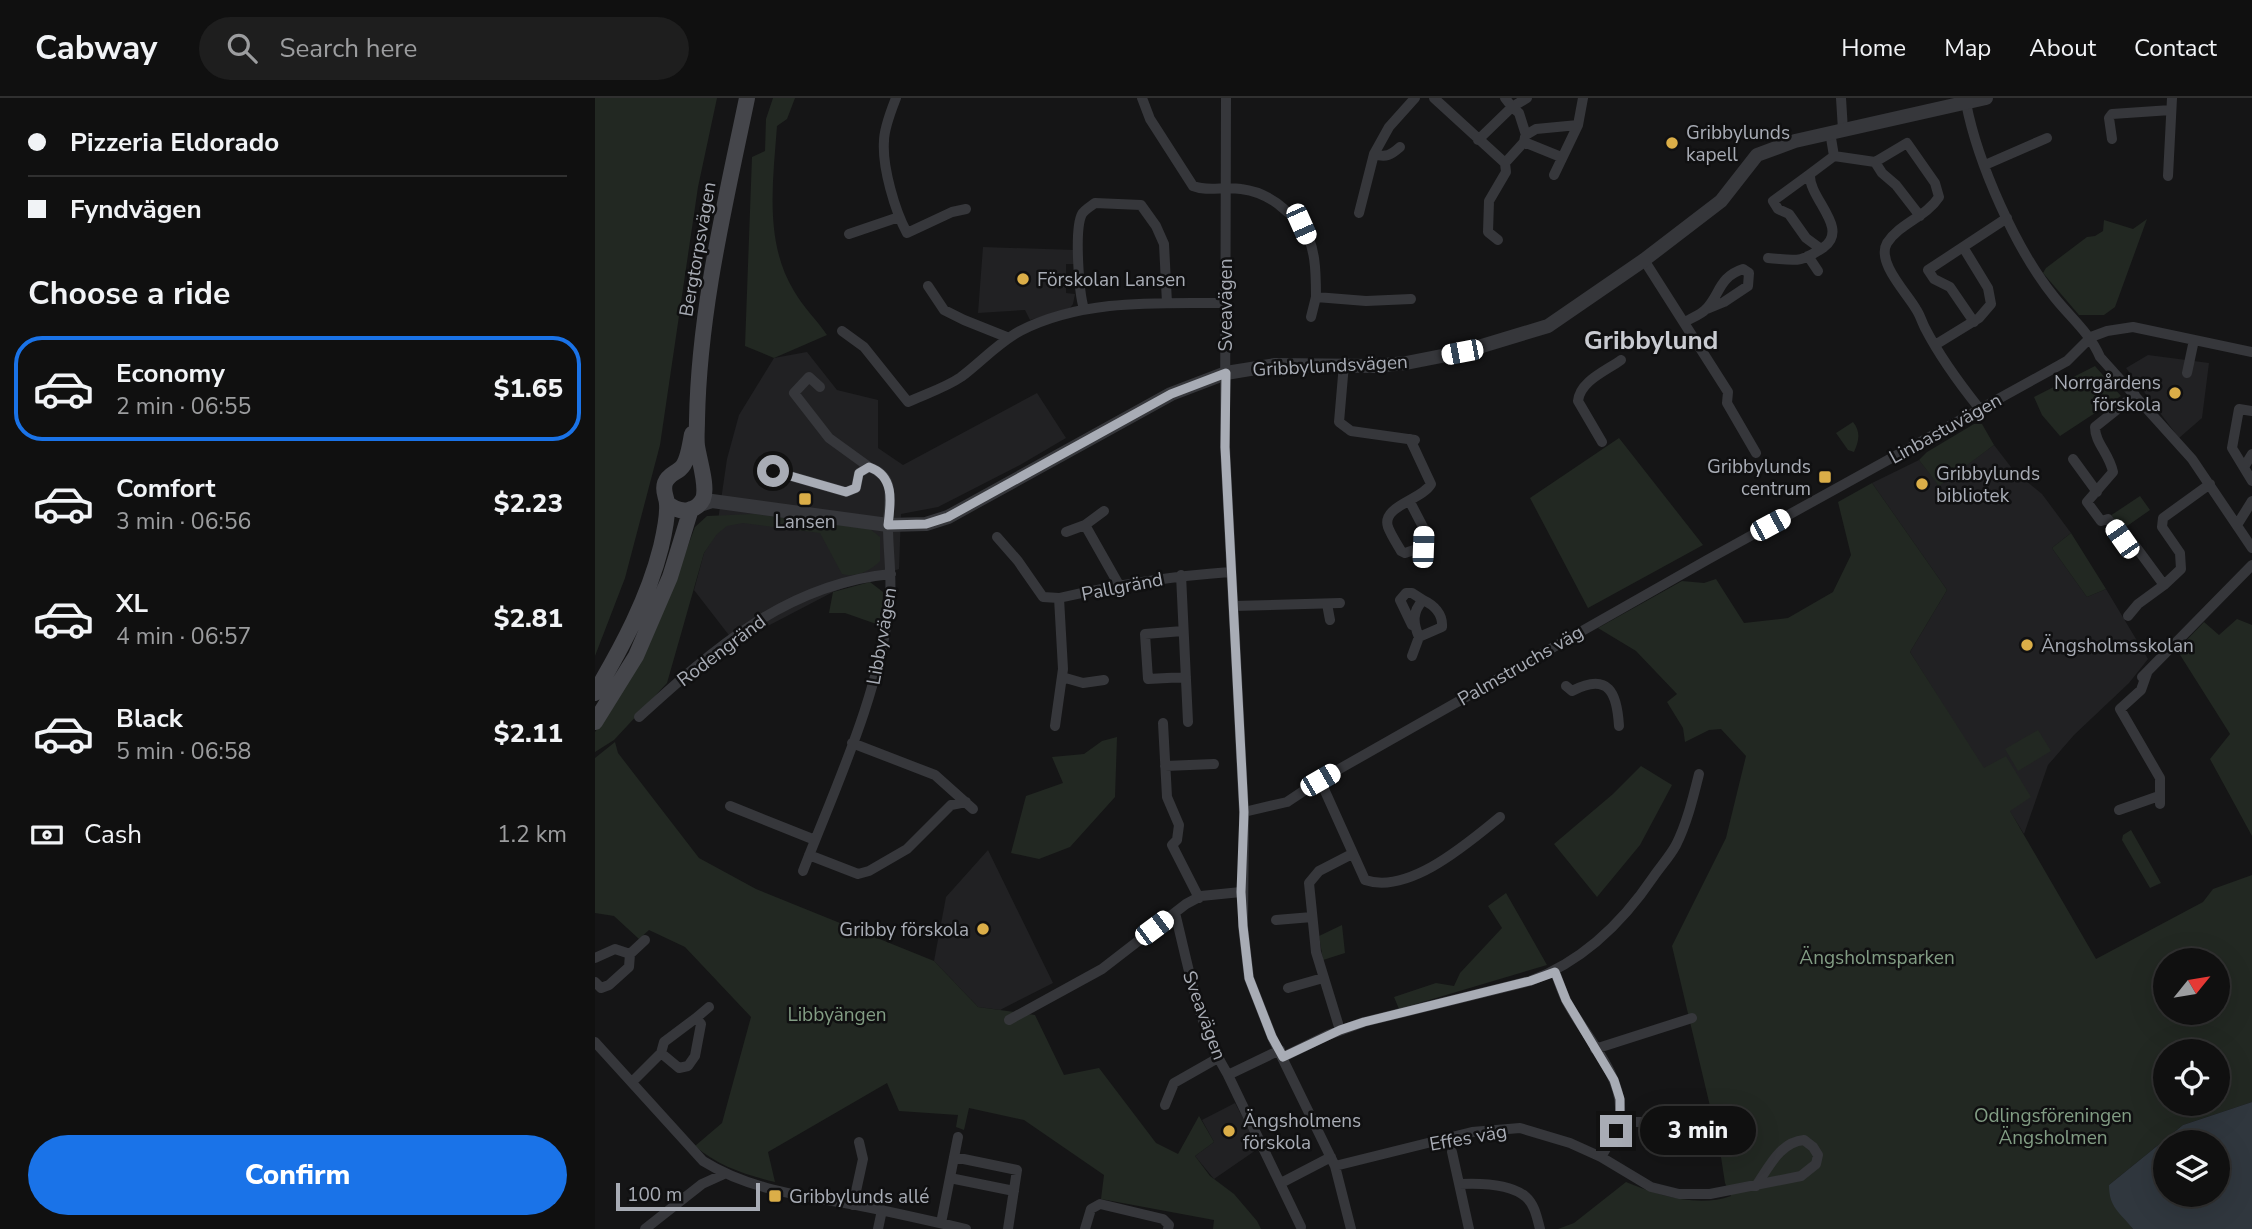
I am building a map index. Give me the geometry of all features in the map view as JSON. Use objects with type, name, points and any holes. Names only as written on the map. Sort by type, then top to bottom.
[{"type":"main road","name":"Bergtorpsvägen","points":[[595,722],[636,656],[670,577],[694,508],[704,496],[697,444],[702,350],[713,265],[747,98]]},
{"type":"main road","name":"Bergtorpsvägen","points":[[595,693],[644,599],[661,547],[667,503],[664,496],[665,483],[669,476],[681,469],[687,458],[698,408]]},
{"type":"main road","points":[[681,469],[695,472],[703,480]]},
{"type":"main road","points":[[667,503],[673,509],[681,511],[694,508]]},
{"type":"street","points":[[895,98],[884,141],[890,184],[899,217],[907,233],[952,212],[966,209]]},
{"type":"street","points":[[1142,98],[1150,120],[1193,186],[1204,190],[1226,187],[1246,189],[1277,203],[1301,224],[1313,250],[1316,297],[1311,317]]},
{"type":"street","name":"Sveavägen","points":[[1226,98],[1225,447],[1244,812],[1241,892],[1249,978],[1272,1037],[1333,1162],[1351,1229]]},
{"type":"street","points":[[1359,213],[1374,154],[1389,127],[1415,98]]},
{"type":"street","points":[[1434,98],[1505,163],[1506,172],[1489,201],[1488,232],[1498,240]]},
{"type":"street","points":[[1478,140],[1508,103],[1527,98]]},
{"type":"street","points":[[1553,175],[1577,125],[1583,98]]},
{"type":"street","points":[[1834,156],[1840,98]]},
{"type":"street","name":"Gribbylundsvägen","points":[[694,508],[712,501],[888,525],[926,524],[948,517],[1171,394],[1226,373],[1275,365],[1374,366],[1406,363],[1462,352],[1528,333],[1548,326],[1644,260],[1721,201],[1757,155],[1795,141],[1986,98]]},
{"type":"street","points":[[2168,176],[2172,98]]},
{"type":"street","points":[[1508,103],[1519,114],[1525,138],[1561,158]]},
{"type":"street","points":[[1966,103],[1985,165],[2024,251],[2055,298],[2091,337],[2100,357],[2192,459],[2252,548]]},
{"type":"street","points":[[2112,139],[2109,118],[2112,114],[2171,110]]},
{"type":"street","points":[[1505,163],[1536,129],[1577,125]]},
{"type":"street","points":[[1985,165],[2047,138]]},
{"type":"street","points":[[1821,249],[1806,237],[1789,214],[1778,209],[1773,201],[1834,156],[1875,162],[1907,143],[1935,183],[1939,197],[1931,208],[1897,232],[1886,245],[1885,257],[1903,293],[1916,308],[1948,367],[1979,408]]},
{"type":"street","points":[[1374,154],[1391,155],[1400,147]]},
{"type":"street","points":[[1875,162],[1920,216]]},
{"type":"street","points":[[1767,258],[1800,261],[1828,244],[1833,231],[1829,217],[1809,183],[1810,174]]},
{"type":"street","points":[[1084,309],[1079,292],[1079,231],[1082,215],[1095,203],[1141,205],[1156,226],[1164,244],[1167,303]]},
{"type":"street","points":[[849,234],[899,217]]},
{"type":"street","points":[[1974,322],[1949,287],[1934,279],[1928,270],[2007,218]]},
{"type":"street","points":[[1935,345],[1974,322],[1991,304],[1988,288],[1962,247]]},
{"type":"street","points":[[1808,256],[1818,271]]},
{"type":"street","points":[[1644,260],[1728,392],[1727,403],[1756,453]]},
{"type":"street","points":[[928,286],[944,310],[1009,338]]},
{"type":"street","points":[[1316,297],[1366,301],[1411,299]]},
{"type":"street","points":[[842,331],[864,347],[908,402],[959,378],[1009,338],[1044,320],[1084,309],[1167,303],[1224,303]]},
{"type":"street","points":[[1685,322],[1707,309]]},
{"type":"street","points":[[2091,337],[2107,331],[2133,327],[2252,352]]},
{"type":"street","name":"Linbastuvägen","points":[[1794,512],[2067,361],[2091,337]]},
{"type":"street","points":[[2187,373],[2194,340]]},
{"type":"street","points":[[1602,442],[1578,401],[1579,396],[1583,387],[1621,360]]},
{"type":"street","points":[[1344,364],[1339,422],[1351,430],[1413,439],[1431,484],[1427,491],[1391,511],[1387,518],[1387,525],[1401,551],[1405,553],[1423,547],[1423,527],[1410,502]]},
{"type":"street","name":"Libbyvägen","points":[[803,871],[868,704],[884,639],[891,574],[889,486],[878,470],[869,467],[829,438],[794,393],[809,377],[820,387]]},
{"type":"street","points":[[2135,395],[2095,426],[2095,436],[2110,457],[2113,472],[2087,502],[2101,521],[2108,519],[2122,539],[2136,547],[2164,585]]},
{"type":"street","points":[[2252,411],[2239,409],[2232,448],[2252,481]]},
{"type":"street","points":[[2244,467],[2252,454]]},
{"type":"street","points":[[2073,459],[2097,492]]},
{"type":"street","points":[[773,471],[846,492],[856,488],[859,473],[869,467]]},
{"type":"street","name":"Gribbylundsvägen","points":[[703,480],[717,492],[777,510]]},
{"type":"street","points":[[2128,616],[2138,604],[2181,569],[2180,553],[2162,527],[2163,518],[2210,484]]},
{"type":"street","points":[[2237,525],[2252,501]]},
{"type":"street","points":[[670,577],[689,530],[695,519],[704,513],[777,510]]},
{"type":"street","points":[[1066,532],[1085,525],[1104,511]]},
{"type":"street","name":"Palmstruchs väg","points":[[1244,812],[1287,802],[1320,780],[1794,512]]},
{"type":"street","points":[[1085,525],[1119,585]]},
{"type":"street","points":[[997,537],[1043,597],[1059,598]]},
{"type":"street","points":[[2119,810],[2159,800],[2160,778],[2120,709],[2141,690],[2145,674],[2252,565]]},
{"type":"street","name":"Pallgränd","points":[[1055,726],[1062,677],[1059,598],[1181,575],[1230,572]]},
{"type":"street","name":"Rodengränd","points":[[639,717],[698,664],[758,620],[827,587],[865,577],[891,574]]},
{"type":"street","points":[[1181,575],[1188,722]]},
{"type":"street","points":[[1406,593],[1412,593],[1433,605],[1442,620],[1442,627],[1417,632],[1400,600],[1406,593]]},
{"type":"street","points":[[1412,656],[1417,632],[1413,619],[1423,600]]},
{"type":"street","points":[[1234,606],[1340,603]]},
{"type":"street","points":[[1327,604],[1330,620]]},
{"type":"street","points":[[1183,631],[1145,634],[1148,679],[1186,677]]},
{"type":"street","points":[[1062,677],[1083,683],[1104,680]]},
{"type":"street","points":[[1566,686],[1572,691],[1586,683],[1601,684],[1611,691],[1617,704],[1619,726]]},
{"type":"street","points":[[1163,723],[1167,797],[1179,825],[1177,840],[1172,845],[1199,898]]},
{"type":"street","points":[[809,855],[858,874],[869,871],[907,849],[953,803],[969,806],[935,775],[852,743]]},
{"type":"street","points":[[1165,766],[1214,764]]},
{"type":"street","points":[[1282,1053],[1340,1030],[1415,1008],[1530,981],[1555,972],[1604,937],[1635,904],[1675,846],[1688,815],[1699,774]]},
{"type":"street","points":[[1320,780],[1365,880],[1376,884],[1397,883],[1435,865],[1466,845],[1500,817]]},
{"type":"street","points":[[730,806],[815,840]]},
{"type":"street","points":[[1340,1030],[1316,952],[1309,883],[1319,871],[1352,854]]},
{"type":"street","points":[[1009,1020],[1102,969],[1199,898],[1217,893],[1241,892]]},
{"type":"street","name":"Sveavägen","points":[[1175,913],[1198,1006],[1218,1058],[1301,1227]]},
{"type":"street","points":[[1276,920],[1312,917]]},
{"type":"street","points":[[595,982],[601,988],[610,985],[629,967],[630,954],[645,940]]},
{"type":"street","points":[[595,958],[615,948],[630,954]]},
{"type":"street","points":[[1555,972],[1566,1000],[1614,1080],[1620,1099],[1616,1131],[1601,1157]]},
{"type":"street","points":[[1288,988],[1323,978]]},
{"type":"street","points":[[632,1082],[661,1053],[664,1042],[709,1007]]},
{"type":"street","points":[[661,1053],[679,1068],[688,1066],[695,1056],[701,1038],[701,1024],[696,1018]]},
{"type":"street","points":[[1595,1049],[1692,1018]]},
{"type":"street","points":[[595,1042],[703,1161],[724,1174],[756,1186],[966,1229]]},
{"type":"street","name":"Sveavägen","points":[[1228,1075],[1282,1053]]},
{"type":"street","points":[[1165,1105],[1174,1083],[1218,1058]]},
{"type":"street","points":[[1618,1122],[1651,1122],[1709,1109]]},
{"type":"street","name":"Effes väg","points":[[1333,1162],[1472,1132],[1520,1128],[1547,1135],[1601,1157],[1651,1186],[1679,1194],[1710,1194],[1756,1186],[1801,1176],[1816,1164],[1818,1156],[1813,1146],[1804,1140],[1794,1141],[1781,1150],[1756,1186]]},
{"type":"street","points":[[941,1223],[958,1137]]},
{"type":"street","points":[[853,1205],[863,1159],[859,1142]]},
{"type":"street","points":[[1452,1152],[1469,1229]]},
{"type":"street","points":[[954,1157],[1017,1170],[1008,1229]]},
{"type":"street","points":[[1281,1184],[1333,1162]]},
{"type":"street","points":[[645,1229],[702,1184],[724,1174]]},
{"type":"street","points":[[950,1178],[1014,1191]]},
{"type":"street","points":[[1459,1184],[1476,1183],[1508,1188],[1526,1198],[1534,1209],[1540,1229]]},
{"type":"street","points":[[1085,1229],[1091,1209],[1100,1204],[1163,1219],[1169,1225],[1168,1229]]},
{"type":"street","points":[[878,1229],[882,1210]]},
{"type":"shaded area","name":"Förskolan Lansen","points":[[983,247],[1075,250],[1076,264],[1066,264],[1066,293],[1075,294],[1073,304],[1070,308],[1030,320],[1025,310],[978,313]]},
{"type":"shaded area","points":[[807,352],[837,390],[878,400],[878,448],[903,465],[1037,393],[1066,438],[938,507],[901,514],[899,569],[833,592],[735,643],[694,590],[704,553],[716,534],[727,459],[739,415],[774,358]]},
{"type":"shaded area","name":"Norrgårdens förskola","points":[[2148,355],[2209,363],[2202,418],[2179,438],[2126,368]]},
{"type":"shaded area","name":"Ängsholmsskolan","points":[[1994,445],[2014,471],[2042,494],[2071,533],[2052,548],[2087,597],[2106,589],[2148,659],[2129,683],[2074,735],[2048,765],[2024,834],[1910,652],[1947,590],[1872,483],[1919,460],[1939,485]]},
{"type":"shaded area","name":"Gribby förskola","points":[[988,850],[1053,983],[1000,1010],[978,1007],[934,961],[946,897]]},
{"type":"shaded area","points":[[2252,1102],[2252,1229],[2133,1229],[2116,1209],[2109,1193],[2109,1185],[2153,1149],[2153,1207],[2230,1207],[2230,1130],[2177,1130],[2183,1125],[2210,1116],[2230,1116],[2230,1109]]},
{"type":"shaded area","name":"Ängsholmens förskola","points":[[1235,1103],[1259,1148],[1214,1179],[1195,1156],[1214,1142],[1202,1120]]},
{"type":"green space","points":[[595,98],[717,98],[698,187],[660,445],[625,578],[595,656]]},
{"type":"green space","points":[[773,98],[795,98],[787,119],[777,126],[773,211],[778,252],[794,291],[827,335],[774,358],[745,346],[752,157],[765,151],[766,119]]},
{"type":"green space","points":[[2147,219],[2115,307],[2104,315],[2079,315],[2043,273],[2046,268],[2087,237],[2103,231],[2104,220],[2133,229]]},
{"type":"green space","points":[[2095,366],[2121,396],[2060,436],[2042,415],[2034,397]]},
{"type":"green space","points":[[1853,422],[1858,437],[1854,452],[1848,450],[1836,433]]},
{"type":"green space","points":[[1974,424],[1982,424],[1994,445],[1939,486],[1919,460],[1927,452]]},
{"type":"green space","points":[[1619,438],[1703,545],[1588,608],[1530,498]]},
{"type":"green space","name":"Ängsholmsparken","points":[[1872,483],[1947,590],[1910,652],[1984,768],[2006,756],[2031,797],[2010,811],[2096,959],[2203,902],[2213,889],[2252,875],[2252,1102],[2230,1109],[2230,1039],[2153,1039],[2153,1116],[2210,1116],[2183,1125],[2177,1130],[2153,1130],[2153,1149],[2109,1185],[2123,1216],[2133,1229],[1558,1229],[1574,1223],[1626,1182],[1664,1195],[1691,1200],[1705,1201],[1731,1196],[1725,1183],[1719,1144],[1672,946],[1726,838],[1746,756],[1721,729],[1709,730],[1685,742],[1683,728],[1667,702],[1677,694],[1636,651],[1598,628],[1682,581],[1704,583],[1716,579],[1744,623],[1788,618],[1833,592],[1851,555],[1838,502]]},
{"type":"green space","points":[[2140,496],[2150,510],[2120,531],[2110,516]]},
{"type":"green space","points":[[754,514],[870,529],[880,537],[880,561],[863,573],[842,574],[820,533],[743,523],[727,526],[717,534],[704,553],[667,683],[614,740],[595,752],[595,732],[626,686],[673,585],[695,527],[707,516]]},
{"type":"green space","points":[[2071,533],[2106,589],[2087,597],[2052,548]]},
{"type":"green space","points":[[870,582],[883,592],[882,626],[845,613],[829,613],[833,592]]},
{"type":"green space","points":[[2237,619],[2252,625],[2252,836],[2210,759],[2230,734],[2177,650],[2204,622],[2219,635]]},
{"type":"green space","points":[[2038,730],[2051,751],[2018,771],[2005,749]]},
{"type":"green space","points":[[1117,737],[1115,797],[1070,847],[1039,859],[1011,853],[1026,796],[1063,783],[1052,757],[1084,754],[1102,741]]},
{"type":"green space","name":"Libbyängen","points":[[615,742],[618,753],[699,858],[756,889],[934,961],[978,1007],[1035,1015],[1064,1075],[1099,1068],[1156,1143],[1178,1154],[1199,1116],[1214,1142],[1195,1156],[1210,1176],[1234,1194],[1261,1229],[1213,1229],[1214,1220],[1101,1199],[1104,1175],[1024,1120],[969,1108],[964,1130],[956,1127],[958,1115],[899,1111],[887,1083],[768,1152],[775,1182],[733,1169],[704,1153],[695,1146],[722,1123],[751,1017],[685,947],[649,930],[639,939],[614,916],[595,913],[595,758]]},
{"type":"green space","points":[[1641,766],[1672,785],[1640,845],[1597,897],[1554,844],[1613,794]]},
{"type":"green space","points":[[2131,830],[2161,883],[2150,888],[2122,840],[2123,835]]},
{"type":"green space","points":[[1506,893],[1547,965],[1399,1009],[1394,997],[1436,983],[1454,986],[1460,973],[1502,928],[1488,906]]},
{"type":"green space","points":[[1342,925],[1345,953],[1323,960],[1319,936]]},
{"type":"place","name":"Gribbylunds kapell","points":[[1672,143]]},
{"type":"place","name":"Förskolan Lansen","points":[[1023,279]]},
{"type":"place","name":"Norrgårdens förskola","points":[[2175,393]]},
{"type":"place","name":"Gribbylunds centrum","points":[[1825,477]]},
{"type":"place","name":"Gribbylunds bibliotek","points":[[1922,484]]},
{"type":"place","name":"Lansen","points":[[805,499]]},
{"type":"place","name":"Ängsholmsskolan","points":[[2027,645]]},
{"type":"place","name":"Gribby förskola","points":[[983,929]]},
{"type":"place","name":"Ängsholmens förskola","points":[[1229,1131]]},
{"type":"place","name":"Gribbylunds allé","points":[[775,1196]]},
{"type":"district","name":"Gribbylund","points":[[1651,340]]},
{"type":"route","points":[[773,471],[846,492],[856,488],[859,473],[869,467],[878,470],[889,486],[891,503],[888,525],[926,524],[948,517],[1171,394],[1226,373],[1225,447],[1230,572],[1244,812],[1241,892],[1243,926],[1249,978],[1272,1037],[1283,1057],[1340,1030],[1364,1022],[1496,990],[1555,972],[1566,1000],[1614,1080],[1620,1099],[1616,1131]]},
{"type":"park label","name":"Odlingsföreningen Ängsholmen","points":[[2053,1126]]}]
